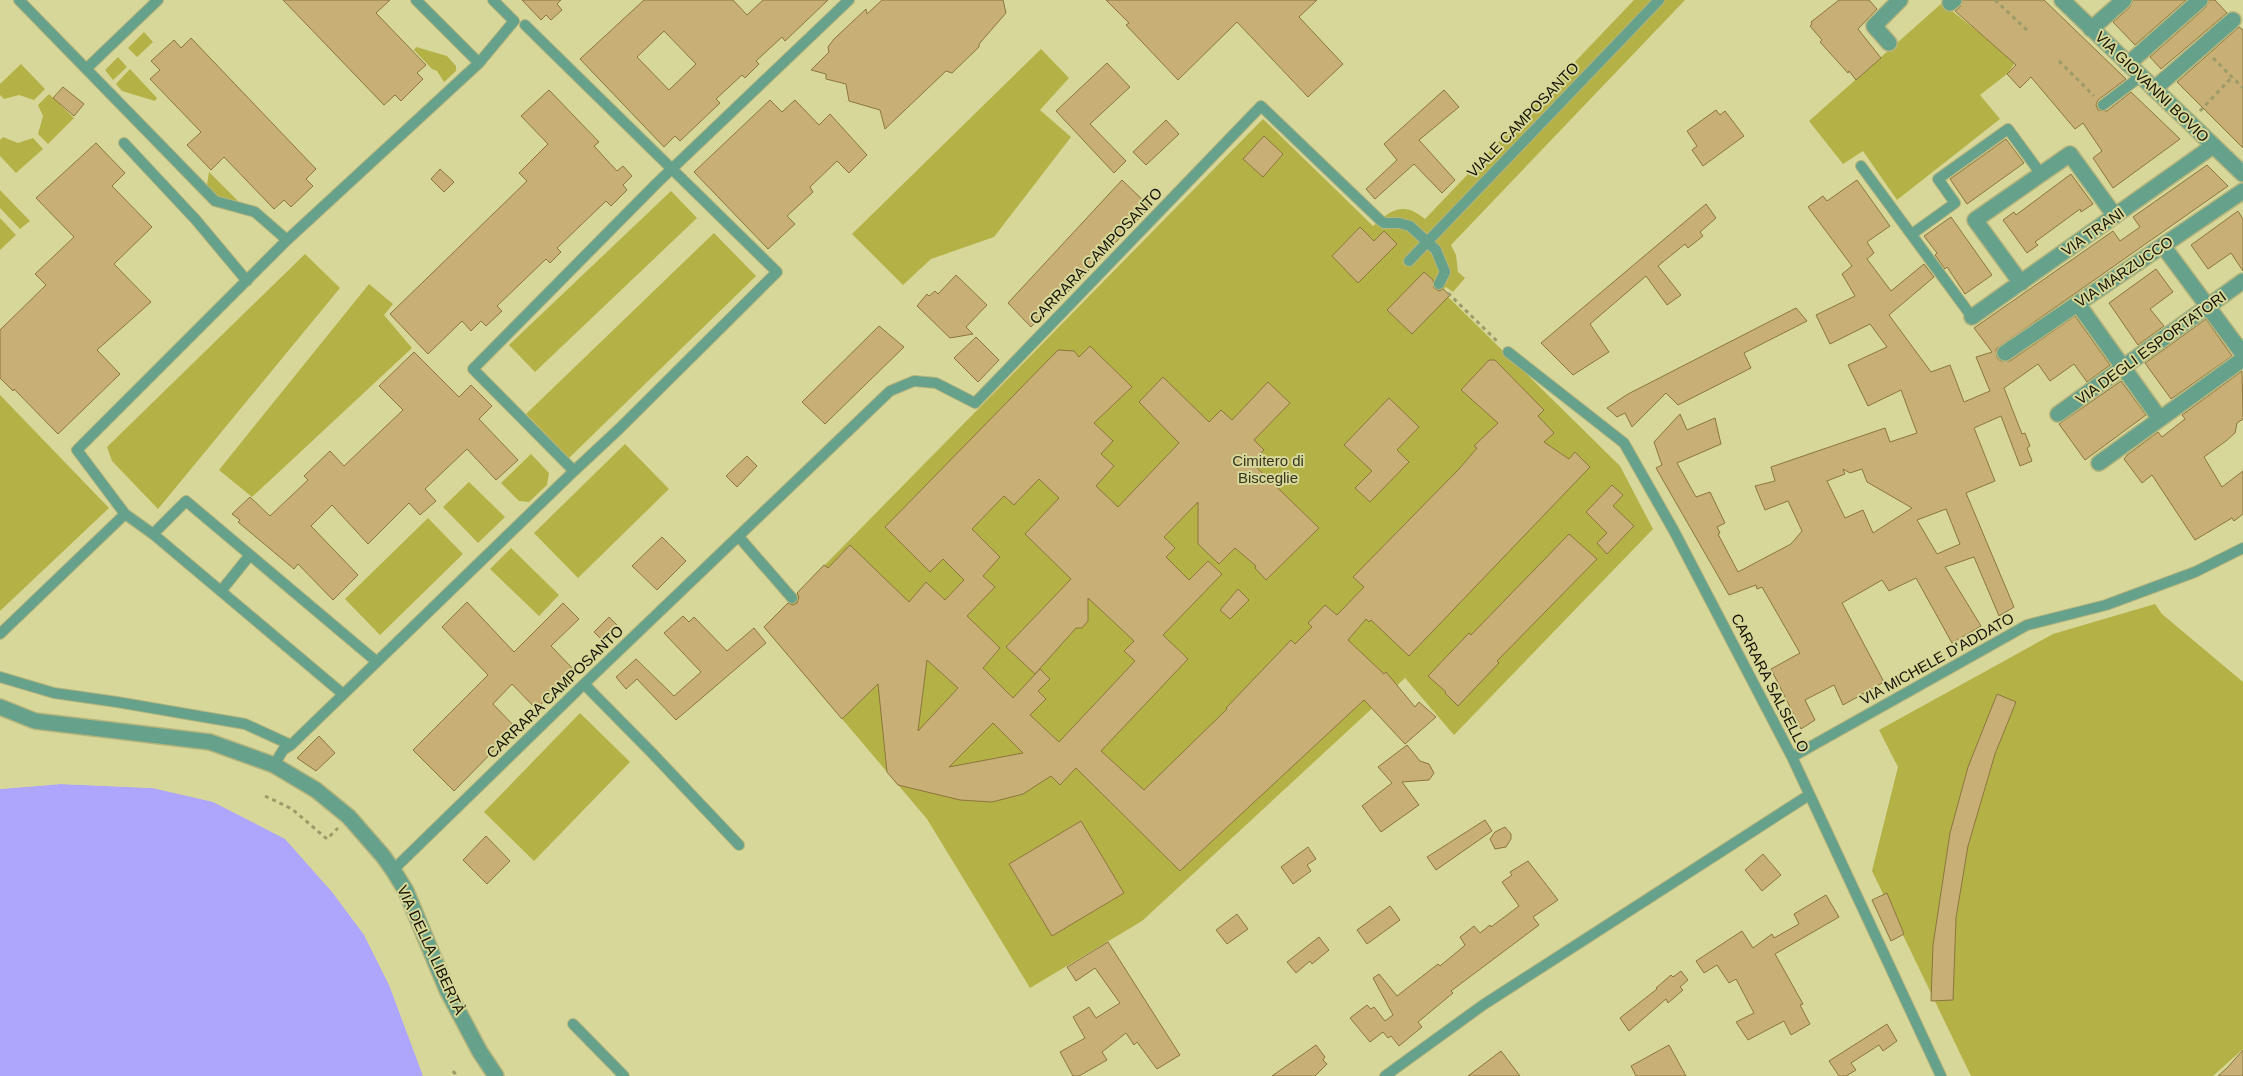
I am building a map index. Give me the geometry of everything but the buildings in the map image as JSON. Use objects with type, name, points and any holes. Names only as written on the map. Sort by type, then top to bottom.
[{"type":"street","points":[[1889,42],[1874,26],[1900,0]]},
{"type":"street","name":"VIA GIOVANNI BOVIO","points":[[2062,0],[2243,174]]},
{"type":"street","points":[[2091,28],[2124,0]]},
{"type":"street","points":[[2128,64],[2200,0]]},
{"type":"street","points":[[2154,89],[2233,20]]},
{"type":"street","name":"VIA TRANI","points":[[1972,317],[2213,146]]},
{"type":"street","points":[[2021,283],[1975,220],[2070,154],[2116,216]]},
{"type":"street","name":"VIA MARZUCCO","points":[[2005,353],[2243,191]]},
{"type":"street","points":[[2163,246],[2243,354]]},
{"type":"street","name":"VIA DEGLI ESPORTATORI","points":[[2058,414],[2243,281]]},
{"type":"street","points":[[2078,304],[2160,419]]},
{"type":"street","points":[[2099,464],[2243,360]]},
{"type":"street","name":"VIA DELLA LIBERTÀ","points":[[0,707],[35,721],[210,742],[274,764],[316,790],[349,817],[393,870],[406,891],[447,990],[480,1052],[496,1076]]},
{"type":"lane","points":[[19,0],[215,202],[256,212],[287,240]]},
{"type":"lane","points":[[86,69],[158,0]]},
{"type":"lane","points":[[416,0],[478,63]]},
{"type":"lane","points":[[343,694],[153,534],[125,514],[77,450],[287,240],[478,63],[514,21],[493,0]]},
{"type":"lane","points":[[574,471],[473,369],[671,169],[850,0]]},
{"type":"lane","name":"VIALE CAMPOSANTO","points":[[1409,261],[1658,0]]},
{"type":"lane","points":[[274,764],[283,750],[291,745],[620,428],[777,272],[525,26]]},
{"type":"lane","points":[[2103,105],[2141,76]]},
{"type":"lane","name":"CARRARA CAMPOSANTO","points":[[393,870],[890,391],[914,382],[936,383],[975,402],[1261,106],[1380,220],[1384,223],[1399,223],[1410,226],[1428,242],[1436,250],[1445,272],[1442,286]]},
{"type":"lane","points":[[1912,234],[1955,203],[1938,179],[2008,129],[2041,174]]},
{"type":"lane","points":[[124,142],[196,220],[247,281]]},
{"type":"lane","points":[[1861,166],[1972,317]]},
{"type":"lane","name":"CARRARA SALSELLO","points":[[1508,352],[1624,443],[1674,531],[1792,757],[1941,1076]]},
{"type":"lane","points":[[153,534],[186,501],[377,662]]},
{"type":"lane","points":[[0,634],[125,514]]},
{"type":"lane","points":[[739,537],[792,598]]},
{"type":"lane","name":"VIA MICHELE D'ADDATO","points":[[1792,757],[2027,625],[2106,605],[2195,572],[2243,548]]},
{"type":"lane","points":[[221,591],[250,555]]},
{"type":"lane","points":[[0,677],[54,693],[245,724],[291,745]]},
{"type":"lane","points":[[584,684],[739,845]]},
{"type":"lane","points":[[1385,1076],[1482,1004],[1809,795]]},
{"type":"lane","points":[[573,1024],[624,1076]]},
{"type":"path","points":[[1995,0],[2029,32]]},
{"type":"path","points":[[2202,47],[2243,88]]},
{"type":"path","points":[[2059,61],[2103,105]]},
{"type":"path","points":[[2189,122],[2232,77]]},
{"type":"path","points":[[1442,286],[1508,352]]},
{"type":"path","points":[[266,796],[292,809],[327,838],[340,826]]},
{"type":"path","points":[[335,822],[343,830]]},
{"type":"path","points":[[454,1071],[457,1076]]},
{"type":"green space","name":"Cimitero di Bisceglie","points":[[1634,0],[1685,0],[1451,245],[1456,255],[1458,272],[1465,278],[1453,292],[1446,287],[1442,291],[1620,466],[1653,529],[1454,735],[1405,678],[1142,921],[1030,988],[927,819],[764,627],[1263,119],[1373,226],[1392,212],[1404,209],[1417,213],[1425,219]]},
{"type":"green space","points":[[1942,3],[2016,62],[2007,74],[1980,95],[2000,119],[1897,200],[1863,151],[1843,164],[1809,121]]},
{"type":"green space","points":[[144,32],[153,42],[137,57],[128,48]]},
{"type":"green space","points":[[416,47],[447,56],[456,66],[456,71],[444,82],[437,71],[432,69],[414,50]]},
{"type":"green space","points":[[1041,49],[1069,78],[1040,110],[1071,137],[994,237],[931,259],[903,285],[852,234]]},
{"type":"green space","points":[[118,57],[127,67],[113,80],[105,70]]},
{"type":"green space","points":[[21,64],[45,89],[34,100],[19,95],[4,99],[0,95],[0,84]]},
{"type":"green space","points":[[130,69],[157,98],[155,101],[122,91],[116,84]]},
{"type":"green space","points":[[49,94],[74,118],[48,144],[38,134],[43,116],[38,105]]},
{"type":"green space","points":[[3,137],[18,143],[33,138],[43,149],[16,173],[0,156],[0,140]]},
{"type":"green space","points":[[209,172],[239,202],[218,197],[207,185]]},
{"type":"green space","points":[[0,190],[30,221],[20,229],[0,208]]},
{"type":"green space","points":[[671,191],[697,218],[535,372],[509,345]]},
{"type":"green space","points":[[0,218],[16,235],[0,250]]},
{"type":"green space","points":[[714,233],[756,276],[569,458],[526,414]]},
{"type":"green space","points":[[305,254],[340,288],[158,509],[112,461],[107,447]]},
{"type":"green space","points":[[369,284],[393,304],[384,315],[412,348],[252,497],[219,470]]},
{"type":"green space","points":[[0,395],[109,508],[0,611]]},
{"type":"green space","points":[[625,444],[669,489],[578,578],[534,533]]},
{"type":"green space","points":[[531,454],[549,473],[547,485],[529,502],[519,501],[501,483]]},
{"type":"green space","points":[[469,482],[505,517],[478,543],[443,507]]},
{"type":"green space","points":[[428,518],[463,554],[380,635],[345,599]]},
{"type":"green space","points":[[511,548],[559,595],[539,616],[490,569]]},
{"type":"green space","points":[[2155,604],[2162,614],[2243,682],[2243,1049],[2213,1076],[1971,1076],[1872,871],[1898,767],[1879,730],[2053,634]]},
{"type":"green space","points":[[580,713],[630,762],[534,861],[484,812]]},
{"type":"shaded area","points":[[61,784],[152,788],[213,802],[285,839],[332,892],[364,935],[389,985],[423,1076],[0,1076],[0,789]]},
{"type":"pier","points":[[61,781],[152,786],[152,788],[61,784],[0,789],[0,786]]}]
